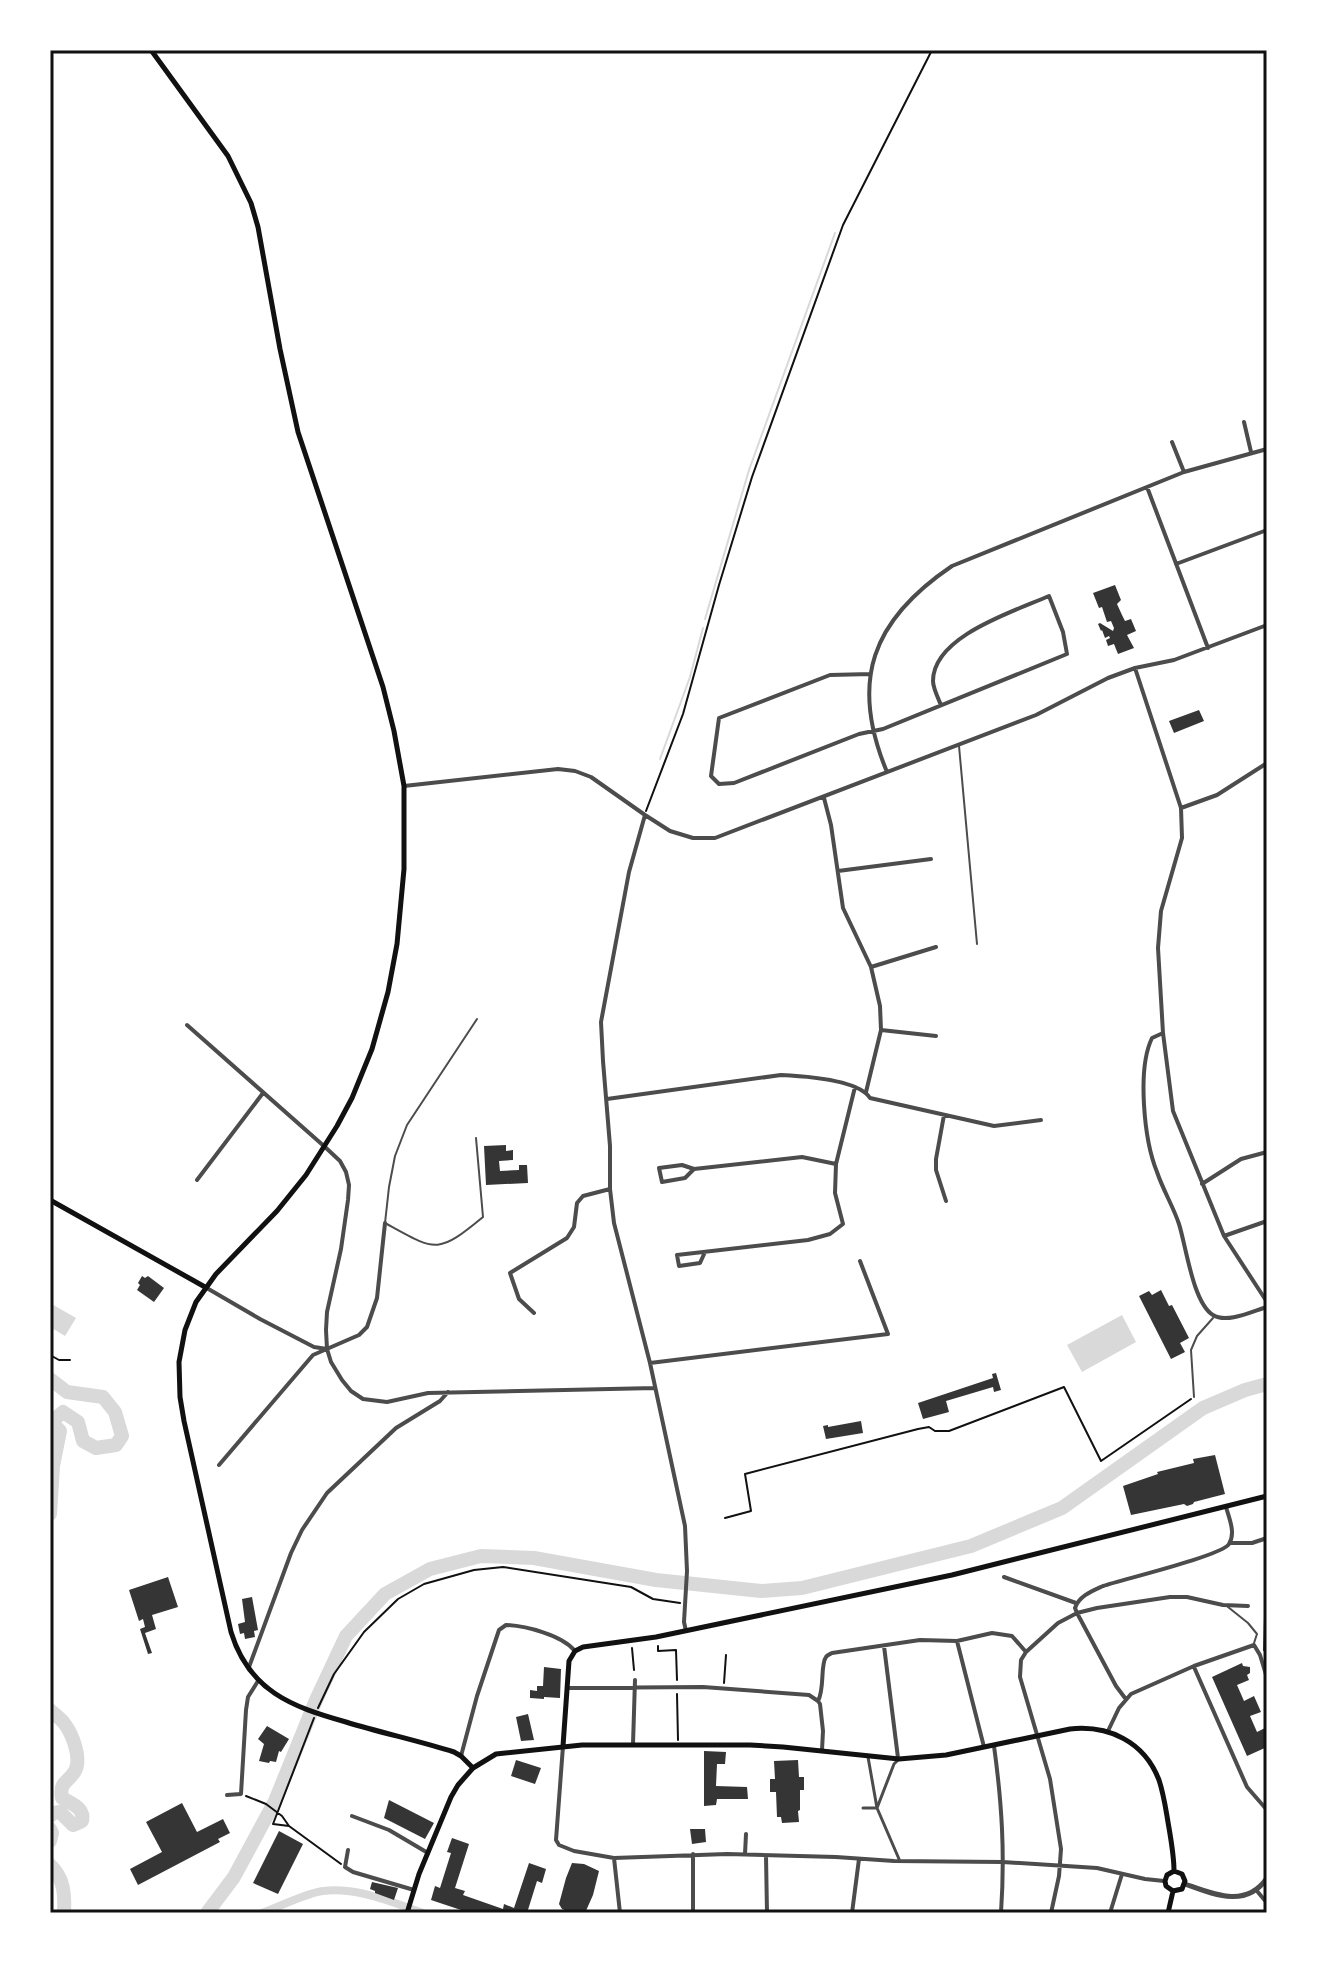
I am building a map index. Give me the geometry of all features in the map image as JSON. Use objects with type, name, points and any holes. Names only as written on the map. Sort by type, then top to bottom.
[{"type":"main road","points":[[151,50],[228,156],[251,203],[298,432],[383,687],[404,786],[404,869],[397,944],[388,992],[368,1059],[352,1098],[306,1175],[277,1211],[205,1287],[196,1302],[181,1345],[180,1397],[231,1632],[240,1657],[258,1681],[294,1706],[445,1749],[461,1756],[473,1768]]},
{"type":"main road","points":[[50,1200],[205,1287]]},
{"type":"main road","points":[[563,1746],[569,1661],[575,1651],[583,1647],[686,1631],[952,1575],[1267,1496]]},
{"type":"main road","points":[[407,1913],[451,1797],[473,1768],[496,1754],[563,1746],[750,1745],[899,1759],[946,1755],[1081,1728],[1096,1728],[1120,1736],[1134,1746],[1153,1768],[1163,1795],[1174,1871]]},
{"type":"main road","points":[[1174,1871],[1184,1876],[1185,1884],[1182,1889],[1173,1891],[1165,1881],[1167,1875],[1174,1871]]},
{"type":"main road","points":[[1168,1913],[1173,1891]]},
{"type":"street","points":[[1244,422],[1251,452]]},
{"type":"street","points":[[1172,442],[1184,472]]},
{"type":"street","points":[[887,772],[872,731],[869,710],[871,674],[886,629],[899,611],[931,580],[952,566],[1184,472],[1267,449]]},
{"type":"street","points":[[1147,487],[1208,648]]},
{"type":"street","points":[[1176,564],[1267,530]]},
{"type":"street","points":[[871,674],[830,675],[719,718],[711,776],[719,784],[734,783],[859,734],[883,729],[1067,654],[1063,632],[1049,596],[955,641],[939,659],[933,682],[941,705]]},
{"type":"street","points":[[404,786],[558,769],[575,771],[591,777],[670,831],[693,838],[715,838],[1036,715],[1108,678],[1135,668],[1174,660],[1267,625]]},
{"type":"street","points":[[1135,668],[1181,808],[1182,838],[1161,911],[1158,948],[1163,1033],[1173,1111],[1224,1236],[1267,1304],[1228,1318],[1215,1317],[1205,1307],[1191,1273],[1179,1223],[1155,1169],[1144,1103],[1144,1062],[1152,1038],[1163,1033]]},
{"type":"street","points":[[1181,808],[1217,795],[1267,763]]},
{"type":"street","points":[[824,798],[843,908],[871,967],[880,1006],[881,1030],[866,1092]]},
{"type":"street","points":[[645,815],[629,872],[601,1022],[614,1223],[650,1363],[685,1526],[686,1631]]},
{"type":"street","points":[[838,871],[931,859]]},
{"type":"street","points":[[871,967],[936,947]]},
{"type":"street","points":[[187,1025],[325,1147],[340,1161],[346,1172],[348,1200],[327,1312],[327,1349],[331,1362],[351,1391],[363,1399],[387,1402],[428,1393],[655,1388]]},
{"type":"street","points":[[881,1030],[936,1036]]},
{"type":"street","points":[[607,1099],[800,1075],[855,1087],[866,1092],[870,1098],[994,1126],[1041,1120]]},
{"type":"street","points":[[705,1252],[700,1263],[679,1266],[677,1255],[808,1240],[830,1234],[843,1224],[835,1193],[836,1164],[855,1087]]},
{"type":"street","points":[[197,1180],[263,1092]]},
{"type":"street","points":[[944,1115],[936,1170],[946,1201]]},
{"type":"street","points":[[1202,1184],[1241,1159],[1267,1152]]},
{"type":"street","points":[[694,1169],[685,1178],[662,1182],[659,1168],[682,1165],[694,1169],[802,1157],[836,1164]]},
{"type":"street","points":[[534,1313],[519,1299],[510,1273],[567,1238],[574,1227],[577,1203],[583,1196],[610,1189]]},
{"type":"street","points":[[1224,1236],[1267,1221]]},
{"type":"street","points":[[219,1465],[313,1355],[359,1335],[367,1327],[377,1298],[385,1223]]},
{"type":"street","points":[[650,1363],[888,1334],[860,1261]]},
{"type":"street","points":[[205,1287],[314,1347],[327,1349]]},
{"type":"street","points":[[248,1668],[291,1553],[302,1530],[327,1493],[396,1428],[440,1401],[448,1392]]},
{"type":"street","points":[[1226,1507],[1232,1529],[1230,1543]]},
{"type":"street","points":[[1125,1699],[1077,1613],[1076,1603],[1103,1586],[1205,1557],[1230,1543],[1252,1543],[1267,1538]]},
{"type":"street","points":[[1004,1577],[1076,1603]]},
{"type":"street","points":[[1051,1913],[1061,1865],[1061,1849],[1054,1795],[1020,1677],[1021,1660],[1026,1652],[1058,1623],[1077,1613],[1097,1608],[1170,1597],[1248,1606]]},
{"type":"street","points":[[461,1756],[499,1630],[506,1625],[519,1626],[562,1640],[575,1651]]},
{"type":"street","points":[[822,1750],[823,1731],[818,1701],[822,1692],[824,1661],[828,1654],[926,1640],[957,1641],[992,1633],[1015,1639],[1026,1652]]},
{"type":"street","points":[[957,1641],[984,1748]]},
{"type":"street","points":[[1108,1731],[1125,1699],[1136,1691],[1254,1645],[1267,1678]]},
{"type":"street","points":[[877,1808],[894,1764],[899,1759],[884,1646]]},
{"type":"street","points":[[1194,1666],[1247,1787],[1267,1810]]},
{"type":"street","points":[[633,1744],[635,1680]]},
{"type":"street","points":[[227,1795],[241,1794],[246,1710],[248,1697],[258,1681]]},
{"type":"street","points":[[568,1688],[724,1688],[798,1693],[818,1701]]},
{"type":"street","points":[[563,1746],[556,1840],[559,1845],[574,1851],[614,1858],[745,1854],[1003,1862],[1105,1869],[1165,1881]]},
{"type":"street","points":[[994,1746],[1003,1817],[1001,1913]]},
{"type":"street","points":[[868,1757],[877,1808],[899,1861]]},
{"type":"street","points":[[863,1808],[877,1808]]},
{"type":"street","points":[[352,1816],[389,1830],[428,1853]]},
{"type":"street","points":[[745,1854],[746,1834]]},
{"type":"street","points":[[348,1850],[345,1867],[353,1872],[414,1890]]},
{"type":"street","points":[[693,1854],[693,1913]]},
{"type":"street","points":[[766,1855],[767,1913]]},
{"type":"street","points":[[614,1858],[620,1913]]},
{"type":"street","points":[[852,1913],[859,1859]]},
{"type":"street","points":[[1110,1913],[1122,1874]]},
{"type":"street","points":[[1185,1884],[1235,1897],[1257,1891],[1267,1878]]},
{"type":"street","points":[[1257,1891],[1267,1903]]},
{"type":"lane","points":[[959,745],[977,944]]},
{"type":"lane","points":[[476,1138],[483,1217],[442,1246],[423,1244],[385,1223],[395,1156],[407,1125],[477,1019]]},
{"type":"lane","points":[[1194,1397],[1191,1350],[1197,1336],[1215,1317]]},
{"type":"lane","points":[[1223,1605],[1253,1628],[1257,1634],[1254,1645]]},
{"type":"path","points":[[645,815],[683,714],[752,477],[843,225],[932,50]]},
{"type":"path","points":[[50,1355],[59,1360],[70,1360]]},
{"type":"path","points":[[725,1518],[751,1511],[745,1474],[918,1429],[929,1427],[935,1431],[949,1431],[1064,1387],[1101,1461],[1194,1397]]},
{"type":"path","points":[[289,1826],[273,1824],[324,1692],[334,1674],[364,1632],[398,1599],[424,1584],[474,1570],[503,1567],[631,1587],[653,1599],[685,1602]]},
{"type":"path","points":[[631,1641],[634,1670]]},
{"type":"path","points":[[658,1646],[658,1651],[676,1650],[678,1745]]},
{"type":"path","points":[[724,1688],[726,1655]]},
{"type":"path","points":[[241,1794],[266,1804],[289,1826],[345,1867]]},
{"type":"shaded area","points":[[50,1303],[76,1318],[65,1336],[50,1327]]},
{"type":"shaded area","points":[[1122,1315],[1136,1342],[1082,1372],[1067,1345]]},
{"type":"building","points":[[1115,585],[1121,600],[1117,604],[1122,615],[1125,621],[1131,619],[1136,631],[1127,635],[1134,648],[1118,654],[1114,644],[1108,646],[1106,640],[1110,638],[1105,638],[1098,624],[1113,631],[1111,621],[1107,622],[1093,593]]},
{"type":"building","points":[[1199,710],[1204,721],[1174,733],[1169,721]]},
{"type":"building","points":[[506,1145],[506,1151],[513,1150],[513,1160],[499,1161],[500,1171],[519,1170],[519,1165],[527,1165],[528,1183],[486,1185],[484,1146]]},
{"type":"building","points":[[142,1276],[148,1276],[164,1288],[154,1302],[137,1290]]},
{"type":"building","points":[[1161,1290],[1189,1338],[1180,1343],[1185,1352],[1171,1359],[1139,1296],[1149,1291],[1152,1295]]},
{"type":"building","points":[[996,1373],[1001,1390],[994,1392],[993,1387],[946,1401],[949,1412],[923,1419],[918,1403],[993,1378],[992,1374]]},
{"type":"building","points":[[861,1421],[863,1433],[826,1439],[823,1426]]},
{"type":"building","points":[[1215,1455],[1225,1494],[1187,1506],[1184,1504],[1131,1515],[1123,1486],[1157,1472],[1194,1463],[1193,1459]]},
{"type":"building","points":[[168,1577],[178,1607],[152,1615],[156,1629],[145,1633],[152,1653],[148,1654],[140,1629],[145,1627],[143,1619],[139,1621],[129,1590]]},
{"type":"building","points":[[252,1597],[258,1630],[254,1631],[255,1637],[245,1639],[244,1633],[240,1634],[238,1624],[245,1622],[242,1599]]},
{"type":"building","points":[[1264,1617],[1267,1617],[1267,1651],[1263,1651]]},
{"type":"building","points":[[1242,1663],[1250,1667],[1249,1680],[1237,1685],[1244,1701],[1254,1696],[1261,1712],[1250,1716],[1257,1732],[1267,1727],[1267,1747],[1247,1756],[1212,1677]]},
{"type":"building","points":[[544,1667],[561,1669],[560,1698],[530,1698],[530,1690],[537,1691],[537,1686],[543,1686]]},
{"type":"building","points":[[528,1714],[534,1740],[521,1741],[516,1717]]},
{"type":"building","points":[[267,1726],[289,1739],[279,1751],[276,1762],[259,1761],[264,1744],[258,1739]]},
{"type":"building","points":[[704,1751],[726,1752],[725,1764],[717,1764],[716,1786],[747,1787],[748,1799],[717,1799],[716,1805],[704,1806]]},
{"type":"building","points":[[516,1760],[541,1768],[535,1784],[511,1776]]},
{"type":"building","points":[[798,1760],[799,1777],[804,1777],[804,1790],[800,1790],[799,1822],[782,1823],[781,1817],[777,1817],[776,1792],[770,1792],[770,1779],[775,1779],[774,1761]]},
{"type":"building","points":[[389,1800],[434,1823],[425,1839],[384,1818]]},
{"type":"building","points":[[182,1803],[197,1832],[223,1819],[230,1833],[218,1839],[220,1842],[138,1885],[130,1869],[162,1852],[146,1822]]},
{"type":"building","points":[[690,1829],[705,1829],[706,1842],[692,1844]]},
{"type":"building","points":[[279,1831],[303,1844],[278,1894],[253,1883]]},
{"type":"building","points":[[452,1838],[469,1844],[455,1888],[465,1891],[463,1895],[503,1909],[504,1904],[514,1908],[529,1863],[546,1869],[542,1883],[537,1881],[527,1913],[470,1913],[431,1900],[435,1886],[440,1888],[451,1853],[447,1852]]},
{"type":"building","points":[[572,1863],[584,1864],[599,1871],[585,1913],[572,1913],[562,1909],[559,1904]]},
{"type":"building","points":[[372,1882],[398,1888],[394,1900],[370,1889]]},
{"type":"waterway","points":[[705,619],[749,470],[835,233]]},
{"type":"waterway","points":[[660,759],[690,677],[703,628]]},
{"type":"waterway","points":[[50,1379],[67,1392],[103,1397],[115,1412],[122,1436],[116,1445],[96,1448],[83,1441],[78,1422],[63,1412],[50,1423]]},
{"type":"waterway","points":[[207,1913],[234,1877],[275,1801],[346,1636],[385,1594],[430,1569],[481,1556],[534,1558],[656,1580],[761,1591],[802,1588],[971,1546],[1062,1508],[1203,1408],[1267,1384]]},
{"type":"waterway","points":[[50,1421],[60,1431],[53,1466],[50,1514]]},
{"type":"waterway","points":[[50,1710],[67,1727],[73,1739],[77,1766],[61,1792],[62,1798],[82,1813],[82,1821],[73,1825],[60,1812],[50,1816]]},
{"type":"waterway","points":[[50,1829],[50,1841]]},
{"type":"waterway","points":[[50,1865],[63,1887],[64,1913]]},
{"type":"waterway","points":[[262,1913],[309,1894],[336,1890],[374,1896],[423,1913]]}]
